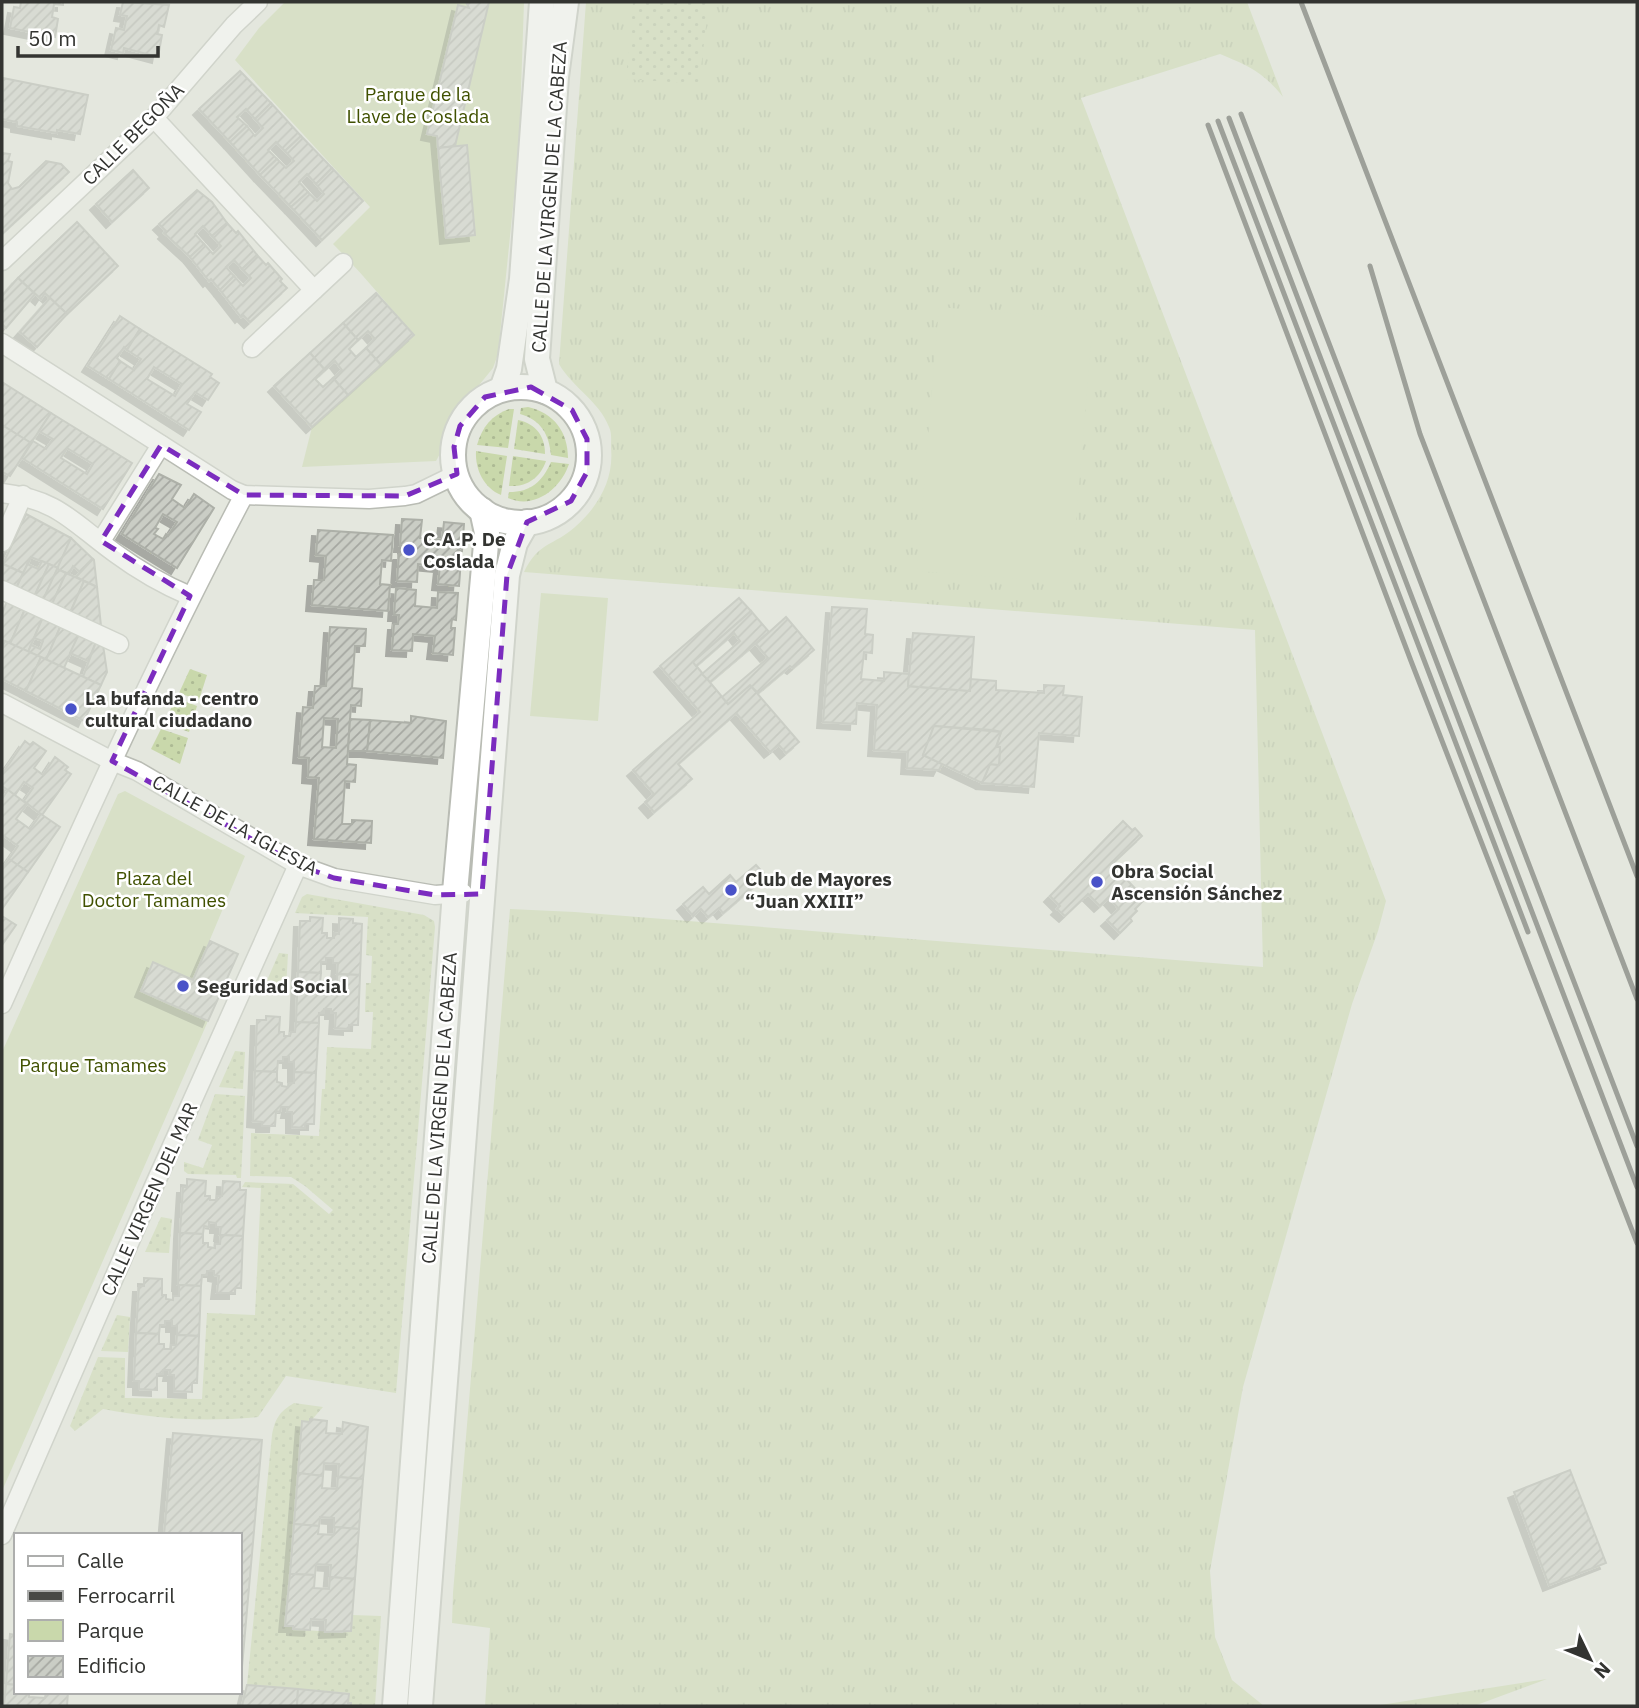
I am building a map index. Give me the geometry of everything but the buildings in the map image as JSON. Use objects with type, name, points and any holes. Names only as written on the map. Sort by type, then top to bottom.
[{"type":"main road","name":"CALLE DE LA VIRGEN DE LA CABEZA","points":[[502,389],[509,369],[522,279],[542,2]]},
{"type":"main road","name":"CALLE DE LA VIRGEN DE LA CABEZA","points":[[545,391],[537,359],[556,77],[566,2]]},
{"type":"main road","points":[[517,387],[545,391],[566,404],[582,424],[589,456],[584,480],[571,501],[558,512],[543,519],[511,522],[495,518],[482,510],[462,488],[457,474],[454,447],[460,426],[470,410],[485,397],[502,389],[517,387]]},
{"type":"main road","name":"CALLE DE LA VIRGEN DE LA CABEZA","points":[[395,1706],[455,892],[487,533],[482,510]]},
{"type":"main road","name":"CALLE DE LA VIRGEN DE LA CABEZA","points":[[420,1706],[506,575],[514,543],[527,522]]},
{"type":"street","name":"CALLE BEGOÑA","points":[[2,261],[154,118],[234,25],[258,2]]},
{"type":"street","points":[[154,118],[314,290]]},
{"type":"street","points":[[252,348],[344,263]]},
{"type":"street","points":[[2,343],[232,490],[244,495],[369,499],[404,496],[416,494],[457,474]]},
{"type":"street","points":[[102,541],[161,445]]},
{"type":"street","points":[[2,493],[35,498],[67,514],[114,553],[190,596]]},
{"type":"street","points":[[2,542],[23,495]]},
{"type":"street","points":[[2,1004],[190,596],[244,495]]},
{"type":"street","points":[[2,590],[119,644]]},
{"type":"street","name":"CALLE DE LA IGLESIA","points":[[2,703],[112,761],[137,771],[298,864],[350,883],[435,895],[455,892],[482,894]]},
{"type":"street","name":"CALLE VIRGEN DEL MAR","points":[[2,1535],[298,864]]},
{"type":"highlighted area","points":[[531,387],[572,410],[587,439],[587,472],[571,501],[527,522],[507,575],[482,894],[435,895],[334,878],[298,865],[112,761],[190,596],[101,541],[161,445],[244,495],[405,496],[457,474],[454,447],[460,426],[485,397]]},
{"type":"green space","name":"Parque de la Llave de Coslada","points":[[285,2],[524,2],[519,148],[498,354],[493,368],[462,406],[456,424],[436,461],[302,467],[312,427],[414,335],[333,244],[370,207],[235,60],[259,28]]},
{"type":"green space","points":[[586,2],[1247,2],[1283,97],[1269,81],[1255,71],[1220,54],[1081,98],[1386,901],[1352,1004],[1243,1387],[1210,1571],[1215,1637],[1232,1680],[1264,1706],[485,1706],[490,1628],[452,1623],[510,909],[1263,967],[1255,630],[524,572],[541,549],[584,519],[598,501],[610,470],[611,432],[605,418],[559,364]]},
{"type":"green space","points":[[633,2],[709,2],[699,84],[626,79]]},
{"type":"green space","points":[[939,307],[1093,320],[1071,583],[917,571]]},
{"type":"green space","points":[[528,407],[545,414],[558,425],[565,440],[568,458],[551,455],[543,429],[520,414],[521,408]]},
{"type":"green space","points":[[509,409],[514,409],[508,448],[477,445],[489,422]]},
{"type":"green space","points":[[518,420],[530,424],[538,432],[545,454],[514,449]]},
{"type":"green space","points":[[476,451],[507,456],[501,495],[485,483],[477,465]]},
{"type":"green space","points":[[513,456],[546,461],[532,480],[522,485],[509,486]]},
{"type":"green space","points":[[551,462],[569,464],[560,481],[546,494],[528,501],[508,498],[509,492],[535,485]]},
{"type":"green space","points":[[541,593],[608,598],[598,721],[530,716]]},
{"type":"green space","points":[[190,669],[207,675],[199,700],[179,693]]},
{"type":"green space","points":[[176,698],[197,706],[189,732],[164,723]]},
{"type":"green space","points":[[161,729],[188,738],[180,764],[151,749]]},
{"type":"green space","name":"Parque Tamames","points":[[125,791],[245,856],[193,980],[153,962],[141,990],[208,1021],[2,1491],[2,1052],[118,794]]},
{"type":"green space","points":[[307,894],[424,915],[434,921],[396,1393],[286,1376],[258,1417],[180,1419],[103,1409],[75,1431],[70,1426],[98,1357],[125,1358],[125,1398],[202,1399],[207,1313],[255,1315],[261,1188],[242,1187],[245,1182],[293,1184],[329,1214],[333,1210],[291,1177],[250,1176],[251,1133],[319,1136],[327,1047],[371,1049],[373,1012],[365,1012],[366,983],[371,983],[372,956],[366,955],[368,917],[295,913],[302,897]]},
{"type":"green space","points":[[279,953],[288,954],[286,988],[265,985]]},
{"type":"green space","points":[[235,1051],[245,1052],[243,1089],[219,1087]]},
{"type":"green space","points":[[215,1094],[245,1096],[241,1178],[236,1175],[188,1174],[184,1171],[184,1162],[203,1168],[212,1145],[198,1140]]},
{"type":"green space","points":[[161,1217],[172,1219],[169,1253],[145,1252]]},
{"type":"green space","points":[[117,1315],[130,1317],[128,1352],[101,1351]]},
{"type":"green space","points":[[294,1403],[323,1407],[310,1422],[302,1422],[286,1625],[293,1626],[294,1629],[343,1633],[352,1615],[381,1616],[375,1706],[351,1706],[351,1703],[348,1703],[349,1693],[247,1685],[272,1435],[278,1416]]},
{"type":"green space","points":[[1547,1679],[1474,1706],[1374,1706]]},
{"type":"railway","points":[[1301,2],[1637,876]]},
{"type":"railway","points":[[1241,114],[1637,1146]]},
{"type":"railway","points":[[1229,118],[1637,1187]]},
{"type":"railway","points":[[1218,121],[1528,932]]},
{"type":"railway","points":[[1208,125],[1411,661],[1637,1243]]},
{"type":"railway","points":[[1370,266],[1420,434],[1637,999]]},
{"type":"place","name":"C.A.P. De Coslada","points":[[409,550]]},
{"type":"place","name":"La bufanda - centro cultural ciudadano","points":[[71,709]]},
{"type":"place","name":"Obra Social Ascensión Sánchez","points":[[1097,882]]},
{"type":"place","name":"Club de Mayores “Juan XXIII”","points":[[731,890]]},
{"type":"place","name":"Seguridad Social","points":[[183,986]]},
{"type":"park label","name":"Plaza del Doctor Tamames","points":[[154,889]]}]
